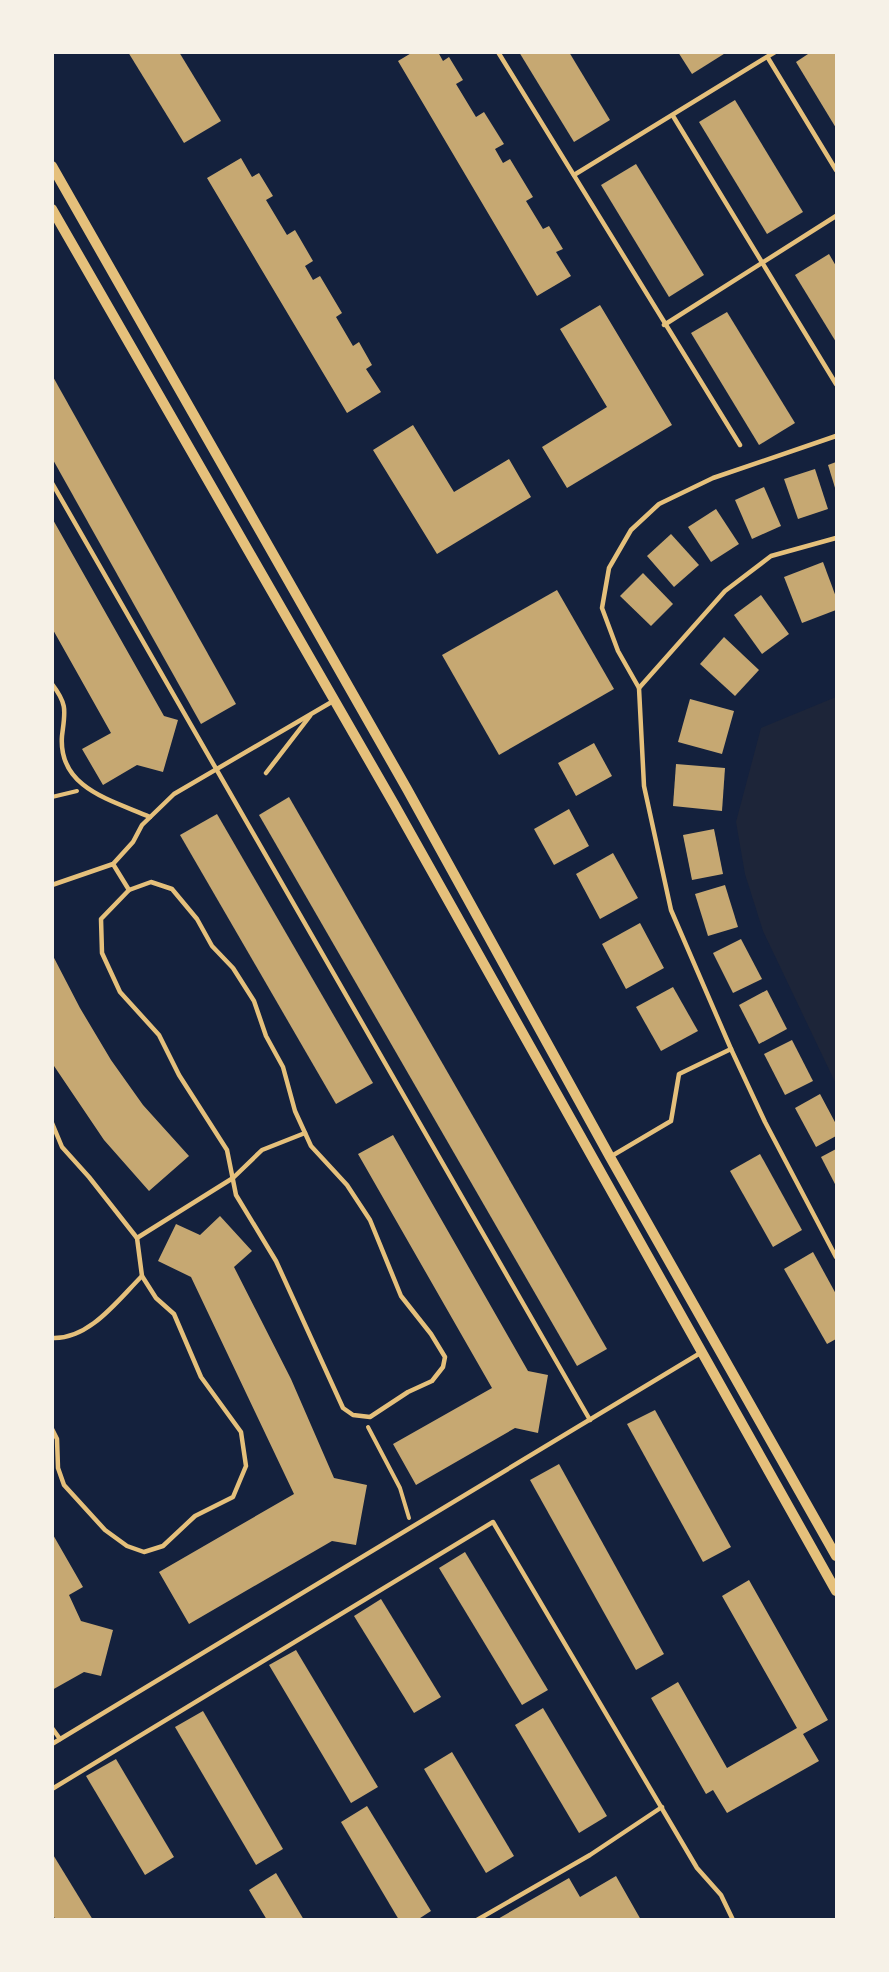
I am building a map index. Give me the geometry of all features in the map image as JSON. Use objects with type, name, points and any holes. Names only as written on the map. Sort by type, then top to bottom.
[{"type":"street","points":[[52,166],[407,789],[610,1157],[837,1556]]},
{"type":"street","points":[[52,209],[335,700],[837,1591]]},
{"type":"lane","points":[[498,52],[740,445]]},
{"type":"lane","points":[[574,175],[775,52]]},
{"type":"lane","points":[[768,58],[837,170]]},
{"type":"lane","points":[[673,116],[837,384]]},
{"type":"lane","points":[[664,325],[837,216]]},
{"type":"lane","points":[[837,436],[713,478],[659,504],[631,530],[609,568],[602,608],[618,651],[639,688],[644,786],[671,910],[765,1122],[837,1257]]},
{"type":"lane","points":[[52,483],[590,1420]]},
{"type":"lane","points":[[639,688],[725,591],[771,556],[837,538]]},
{"type":"lane","points":[[52,684],[64,699],[66,715],[61,749],[69,769],[83,788],[150,817]]},
{"type":"lane","points":[[52,885],[113,864],[133,842],[141,825],[174,794],[335,700]]},
{"type":"lane","points":[[266,773],[311,714]]},
{"type":"lane","points":[[113,864],[129,890]]},
{"type":"lane","points":[[151,882],[172,889],[197,919],[212,946],[233,968],[254,1001],[266,1036],[283,1066],[295,1111],[311,1146],[347,1185],[370,1220],[401,1296],[431,1334],[445,1357],[443,1368],[432,1381],[408,1392],[370,1417],[353,1415],[343,1407],[276,1261],[236,1195],[227,1150],[179,1075],[159,1035],[120,992],[102,953],[102,919],[129,890],[151,882]]},
{"type":"lane","points":[[610,1157],[671,1121],[679,1074],[731,1049]]},
{"type":"lane","points":[[52,1123],[62,1147],[89,1177],[136,1238],[142,1276],[156,1298],[174,1314],[201,1377],[241,1432],[246,1466],[233,1497],[195,1516],[163,1546],[144,1552],[127,1546],[105,1530],[64,1485],[58,1468],[57,1439],[52,1429]]},
{"type":"lane","points":[[136,1238],[233,1178],[262,1150],[305,1133]]},
{"type":"lane","points":[[52,1338],[65,1339],[86,1329],[142,1276]]},
{"type":"lane","points":[[52,1744],[702,1352]]},
{"type":"lane","points":[[52,1789],[493,1522],[697,1868],[721,1894],[733,1920]]},
{"type":"lane","points":[[52,1728],[60,1739]]},
{"type":"lane","points":[[477,1920],[590,1856],[662,1808]]},
{"type":"path","points":[[52,797],[72,794],[83,788]]},
{"type":"path","points":[[370,1417],[368,1430],[400,1488],[412,1527]]},
{"type":"shaded area","points":[[836,697],[836,1084],[763,931],[745,874],[736,822],[761,728]]},
{"type":"building","points":[[128,52],[179,52],[221,121],[184,143]]},
{"type":"building","points":[[413,52],[438,52],[443,61],[449,57],[463,80],[456,84],[476,117],[484,112],[504,144],[495,149],[503,163],[510,159],[533,197],[526,201],[543,229],[549,226],[563,249],[556,252],[571,276],[537,296],[398,61]]},
{"type":"building","points":[[519,52],[569,52],[610,120],[574,142]]},
{"type":"building","points":[[678,52],[727,52],[692,74]]},
{"type":"building","points":[[811,52],[836,52],[836,128],[796,62]]},
{"type":"building","points":[[735,100],[803,212],[767,234],[699,122]]},
{"type":"building","points":[[241,158],[252,177],[259,173],[273,196],[266,200],[287,235],[295,230],[313,261],[305,266],[313,280],[320,276],[342,313],[336,317],[353,346],[359,342],[372,365],[366,369],[381,392],[347,413],[207,178]]},
{"type":"building","points":[[636,164],[704,275],[669,297],[601,185]]},
{"type":"building","points":[[829,254],[836,266],[836,342],[795,275]]},
{"type":"building","points":[[600,305],[672,425],[567,488],[542,447],[607,407],[560,329]]},
{"type":"building","points":[[727,312],[795,423],[759,445],[691,333]]},
{"type":"building","points":[[52,375],[236,704],[201,724],[52,458]]},
{"type":"building","points":[[413,425],[454,492],[509,459],[531,497],[437,554],[373,450]]},
{"type":"building","points":[[836,462],[836,491],[828,465]]},
{"type":"building","points":[[815,469],[828,509],[798,519],[784,479]]},
{"type":"building","points":[[764,487],[781,526],[752,539],[735,500]]},
{"type":"building","points":[[716,509],[739,544],[711,562],[688,527]]},
{"type":"building","points":[[52,518],[164,716],[178,720],[163,772],[137,765],[103,785],[82,749],[111,733],[52,628]]},
{"type":"building","points":[[671,534],[699,565],[674,587],[647,556]]},
{"type":"building","points":[[823,562],[836,597],[836,610],[802,623],[784,577]]},
{"type":"building","points":[[643,573],[673,604],[651,626],[620,596]]},
{"type":"building","points":[[557,590],[614,689],[499,755],[442,655]]},
{"type":"building","points":[[761,595],[789,634],[762,654],[734,615]]},
{"type":"building","points":[[724,637],[759,670],[735,696],[700,664]]},
{"type":"building","points":[[690,699],[734,711],[722,754],[678,742]]},
{"type":"building","points":[[594,743],[612,776],[576,796],[558,763]]},
{"type":"building","points":[[676,764],[725,768],[722,811],[673,806]]},
{"type":"building","points":[[289,797],[607,1349],[577,1366],[259,815]]},
{"type":"building","points":[[569,809],[589,846],[554,865],[534,829]]},
{"type":"building","points":[[217,814],[373,1083],[336,1104],[180,835]]},
{"type":"building","points":[[714,829],[723,874],[692,880],[683,835]]},
{"type":"building","points":[[613,853],[638,898],[600,919],[576,874]]},
{"type":"building","points":[[725,885],[738,927],[708,936],[695,894]]},
{"type":"building","points":[[640,923],[664,968],[626,989],[602,944]]},
{"type":"building","points":[[741,939],[762,979],[733,993],[713,953]]},
{"type":"building","points":[[52,954],[111,1060],[143,1105],[189,1156],[149,1191],[104,1140],[52,1063]]},
{"type":"building","points":[[673,987],[698,1031],[661,1051],[636,1007]]},
{"type":"building","points":[[767,990],[787,1029],[759,1044],[739,1005]]},
{"type":"building","points":[[792,1040],[813,1081],[785,1095],[764,1054]]},
{"type":"building","points":[[820,1094],[836,1124],[836,1136],[816,1147],[795,1108]]},
{"type":"building","points":[[393,1135],[528,1371],[548,1375],[538,1433],[515,1428],[416,1485],[393,1444],[492,1388],[358,1154]]},
{"type":"building","points":[[836,1149],[836,1186],[821,1157]]},
{"type":"building","points":[[760,1154],[802,1230],[773,1247],[730,1171]]},
{"type":"building","points":[[220,1216],[252,1251],[234,1267],[291,1379],[334,1478],[367,1485],[356,1545],[332,1541],[189,1624],[159,1572],[294,1494],[191,1277],[158,1261],[176,1224],[200,1235]]},
{"type":"building","points":[[813,1252],[836,1294],[836,1339],[827,1344],[784,1269]]},
{"type":"building","points":[[655,1410],[731,1547],[703,1562],[627,1424]]},
{"type":"building","points":[[559,1464],[664,1654],[636,1670],[530,1480]]},
{"type":"building","points":[[52,1533],[83,1587],[69,1595],[81,1621],[113,1630],[101,1676],[84,1672],[52,1690]]},
{"type":"building","points":[[465,1552],[548,1690],[522,1705],[439,1568]]},
{"type":"building","points":[[749,1580],[828,1720],[803,1734],[819,1761],[727,1813],[713,1790],[706,1794],[651,1698],[678,1682],[727,1768],[797,1728],[722,1596]]},
{"type":"building","points":[[381,1599],[441,1697],[414,1713],[354,1616]]},
{"type":"building","points":[[296,1650],[378,1787],[351,1803],[269,1665]]},
{"type":"building","points":[[543,1708],[607,1816],[579,1833],[515,1725]]},
{"type":"building","points":[[203,1711],[283,1849],[256,1865],[175,1727]]},
{"type":"building","points":[[452,1752],[514,1856],[486,1873],[424,1769]]},
{"type":"building","points":[[116,1759],[174,1857],[145,1875],[86,1776]]},
{"type":"building","points":[[367,1806],[431,1911],[417,1920],[399,1920],[341,1822]]},
{"type":"building","points":[[52,1853],[93,1920],[56,1920],[52,1914]]},
{"type":"building","points":[[276,1873],[304,1920],[267,1920],[249,1890]]},
{"type":"building","points":[[616,1876],[641,1920],[496,1920],[569,1878],[580,1897]]}]
